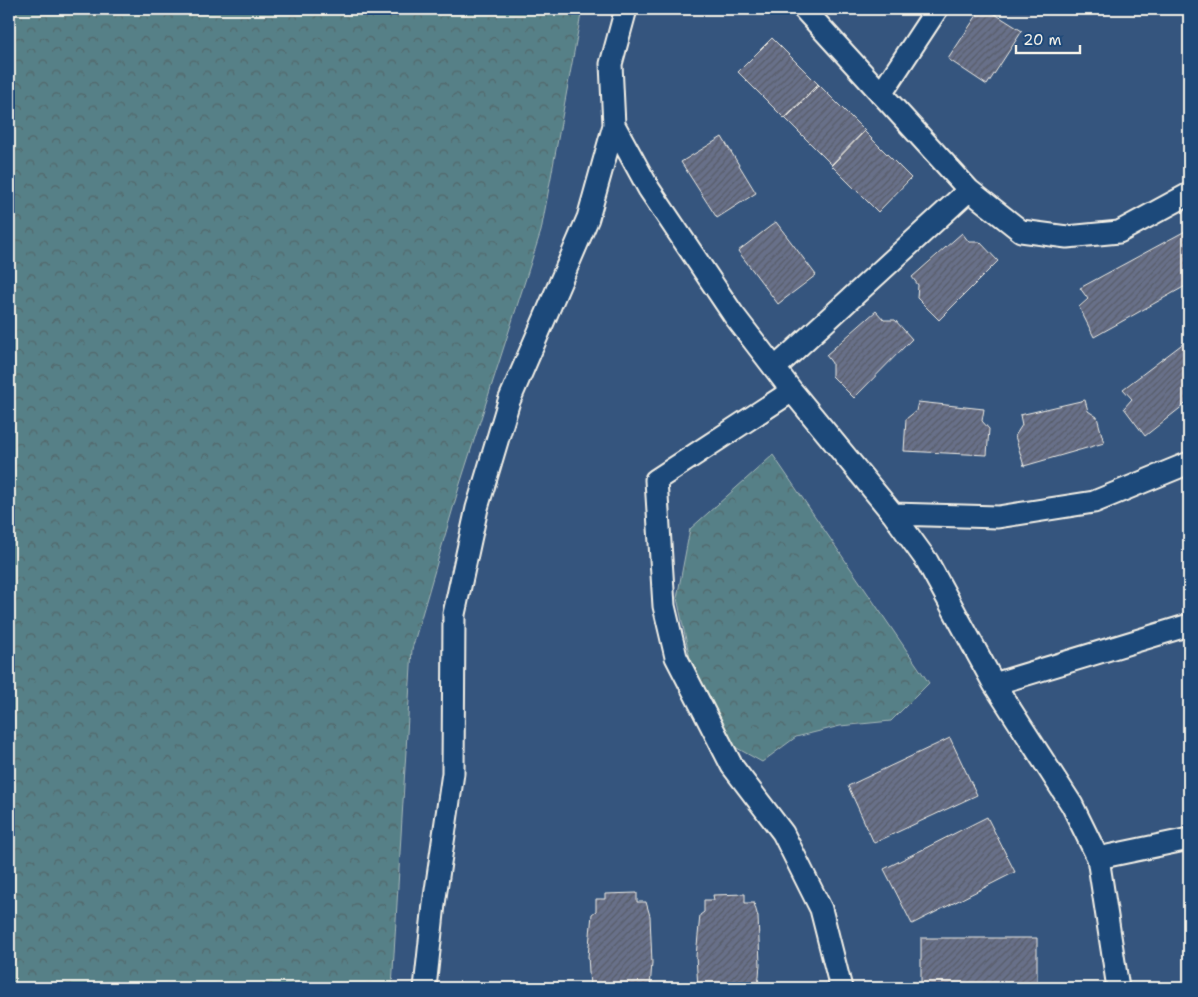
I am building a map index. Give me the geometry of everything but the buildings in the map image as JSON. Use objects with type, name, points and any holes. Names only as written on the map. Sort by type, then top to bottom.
[{"type":"street","points":[[425,988],[434,904],[454,772],[454,614],[477,508],[509,401],[588,218],[614,125],[611,64],[626,9]]},
{"type":"street","points":[[804,9],[969,190],[1021,230],[1066,237],[1119,232],[1189,194]]},
{"type":"street","points":[[881,94],[937,9]]},
{"type":"street","points":[[614,125],[650,189],[733,314],[792,391],[893,514],[927,560],[994,684],[1072,804],[1098,858],[1118,988]]},
{"type":"street","points":[[775,368],[969,190]]},
{"type":"street","points":[[792,391],[656,480],[664,606],[676,657],[732,766],[783,833],[822,909],[842,988]]},
{"type":"street","points":[[893,514],[998,517],[1094,502],[1189,463]]},
{"type":"street","points":[[994,684],[1189,625]]},
{"type":"street","points":[[1098,858],[1189,839]]},
{"type":"green space","points":[[9,9],[582,9],[541,231],[460,484],[412,649],[392,988],[9,988]]},
{"type":"green space","points":[[773,455],[929,683],[891,721],[840,726],[796,737],[762,762],[735,747],[692,668],[677,598],[690,529]]}]
